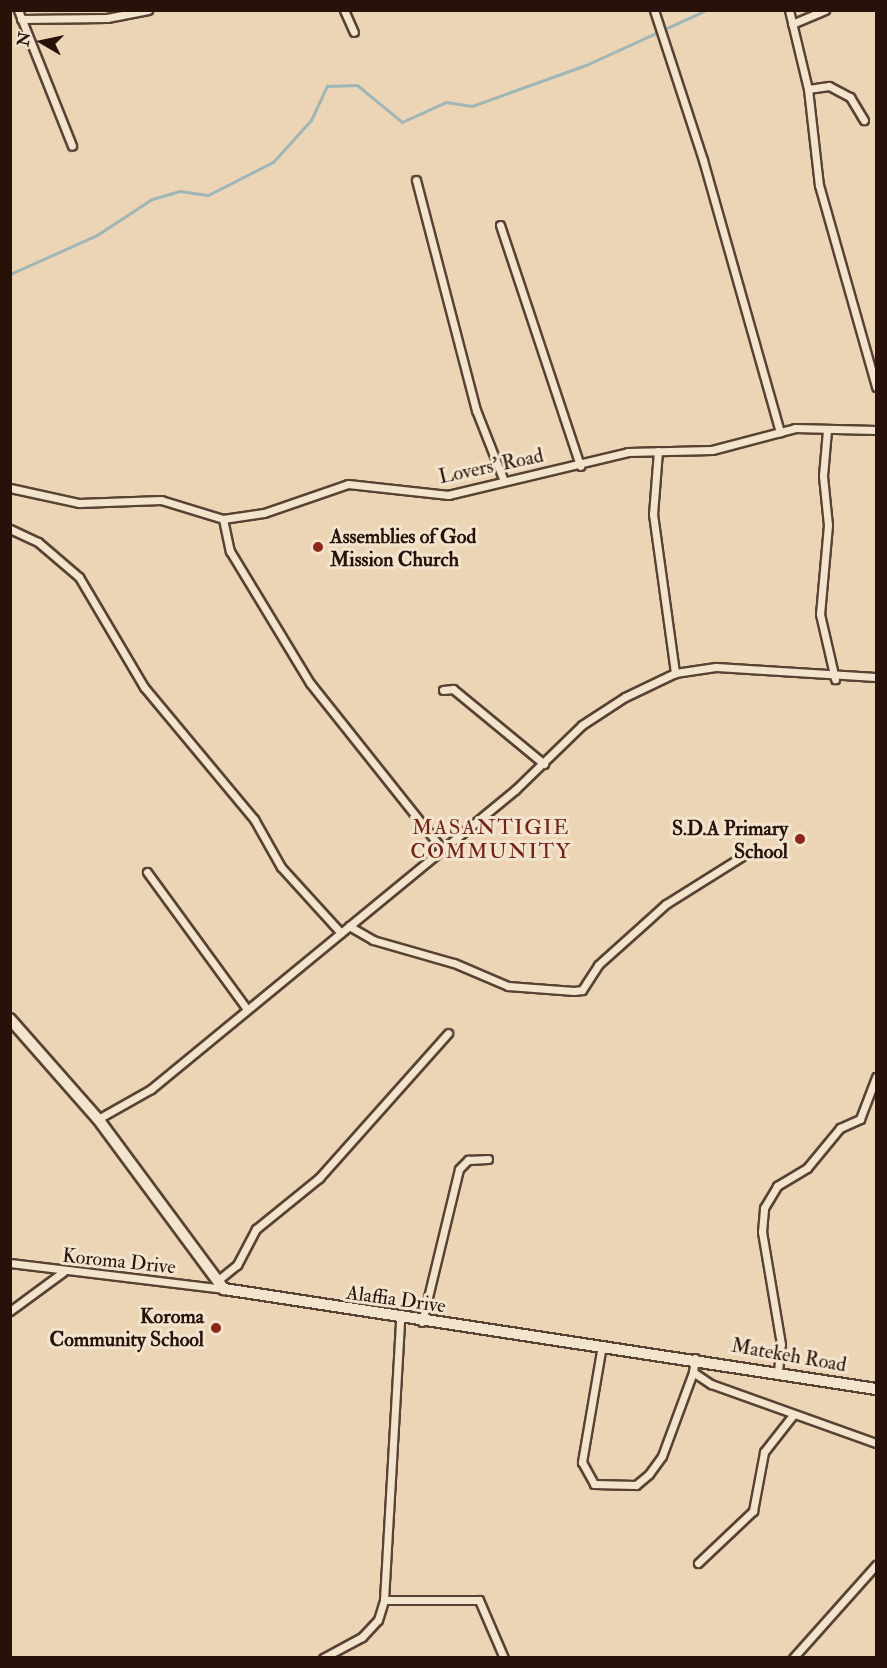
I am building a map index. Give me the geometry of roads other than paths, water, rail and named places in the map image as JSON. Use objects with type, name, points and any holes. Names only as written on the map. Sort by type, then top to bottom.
[{"type":"street","points":[[18,10],[72,146]]},
{"type":"street","points":[[21,19],[107,18],[147,10]]},
{"type":"street","points":[[345,10],[354,32]]},
{"type":"street","points":[[654,10],[671,54],[780,432]]},
{"type":"street","points":[[789,10],[808,89],[819,184],[876,387]]},
{"type":"street","points":[[792,24],[825,10]]},
{"type":"street","points":[[808,89],[828,86],[850,97],[864,120]]},
{"type":"street","points":[[416,180],[476,410],[504,481]]},
{"type":"street","points":[[500,225],[580,466]]},
{"type":"street","points":[[827,430],[823,476],[828,525],[820,614],[835,679]]},
{"type":"street","name":"Lovers' Road","points":[[10,488],[79,503],[161,501],[223,519],[264,513],[348,484],[436,496],[580,466],[618,454],[712,450],[780,432],[876,430]]},
{"type":"street","points":[[658,451],[653,514],[675,673]]},
{"type":"street","points":[[223,519],[230,551],[310,683],[442,849]]},
{"type":"street","points":[[10,529],[38,542],[75,572],[144,687],[254,819],[281,867],[341,933]]},
{"type":"street","points":[[98,1119],[151,1089],[246,1008],[341,933],[544,764],[582,725],[675,673],[716,667],[835,679],[876,677]]},
{"type":"street","points":[[443,690],[453,689],[544,764]]},
{"type":"street","points":[[349,926],[373,940],[454,963],[508,986],[582,990],[598,965],[666,904],[741,857]]},
{"type":"street","points":[[147,872],[246,1008]]},
{"type":"street","points":[[10,1019],[98,1119],[220,1285],[237,1265],[256,1228],[319,1178],[448,1032]]},
{"type":"street","points":[[778,1371],[781,1344],[762,1232],[764,1208],[777,1186],[807,1168],[840,1128],[860,1119],[876,1077]]},
{"type":"street","points":[[422,1322],[459,1169],[468,1161],[488,1159]]},
{"type":"street","name":"Koroma Drive","points":[[10,1263],[63,1272],[220,1285]]},
{"type":"street","points":[[10,1311],[63,1272]]},
{"type":"street","name":"Alaffia Drive","points":[[220,1285],[400,1319],[695,1358]]},
{"type":"street","points":[[323,1658],[362,1637],[378,1620],[384,1600],[400,1319]]},
{"type":"street","points":[[602,1345],[582,1462],[594,1484],[636,1485],[649,1474],[662,1456],[693,1372],[695,1358]]},
{"type":"street","name":"Matekeh Road","points":[[695,1358],[876,1389]]},
{"type":"street","points":[[693,1372],[793,1415],[876,1443]]},
{"type":"street","points":[[698,1563],[753,1511],[764,1452],[793,1415]]},
{"type":"street","points":[[793,1658],[876,1565]]},
{"type":"street","points":[[384,1600],[479,1600],[504,1658]]},
{"type":"waterway","points":[[10,274],[97,235],[152,199],[180,191],[208,195],[273,162],[311,120],[327,86],[357,85],[402,122],[446,102],[472,106],[586,65],[706,10]]},
{"type":"place","name":"Assemblies of God Mission Church","points":[[318,547]]},
{"type":"place","name":"S.D.A Primary School","points":[[800,839]]},
{"type":"place","name":"Koroma Community School","points":[[216,1328]]},
{"type":"district","name":"MASANTIGIE COMMUNITY","points":[[491,840]]}]
